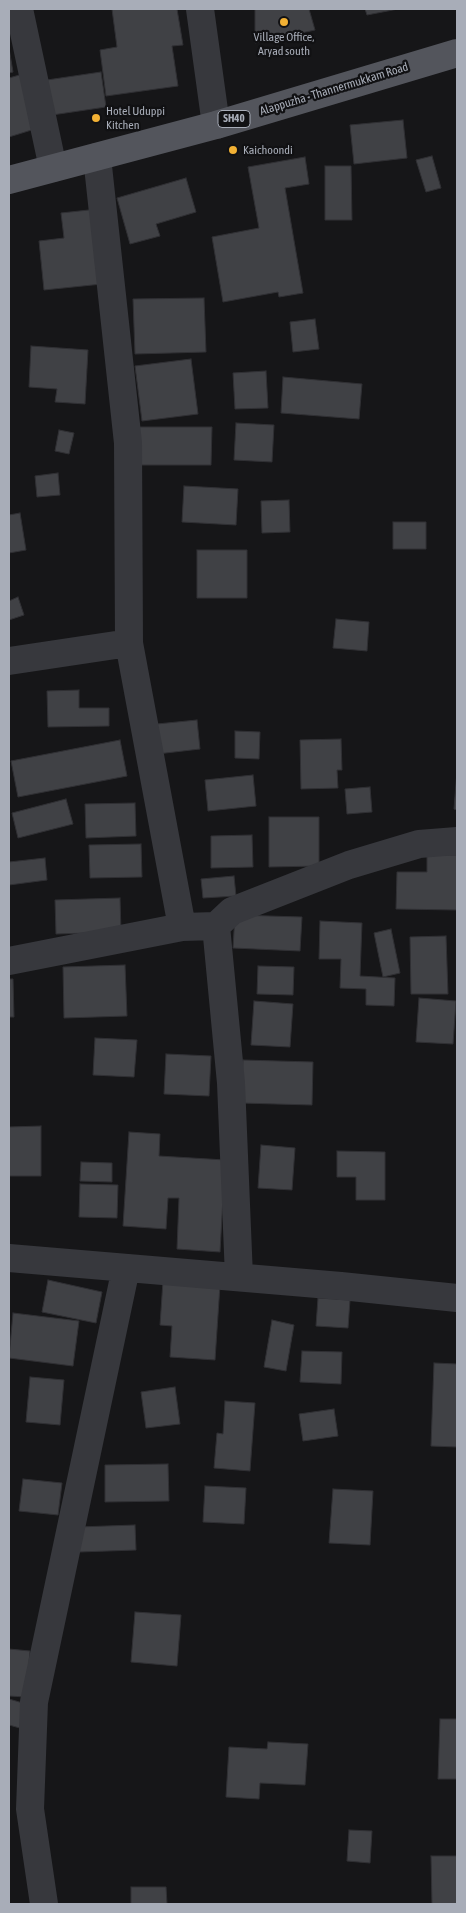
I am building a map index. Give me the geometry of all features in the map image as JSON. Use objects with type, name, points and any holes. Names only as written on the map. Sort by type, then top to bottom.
[{"type":"main road","name":"Alappuzha - Thannermukkam Road","points":[[9,180],[216,125],[457,53]]},
{"type":"street","points":[[19,9],[53,168]]},
{"type":"street","points":[[200,9],[216,125]]},
{"type":"street","points":[[97,157],[128,443],[129,643],[182,927]]},
{"type":"street","points":[[9,661],[129,643]]},
{"type":"street","points":[[9,961],[182,927],[216,926],[232,911],[349,865],[419,844],[457,841]]},
{"type":"street","points":[[216,926],[231,1083],[239,1278]]},
{"type":"street","points":[[9,1258],[457,1298]]},
{"type":"street","points":[[44,1904],[30,1809],[34,1702],[126,1268]]},
{"type":"building","points":[[112,9],[177,9],[183,45],[172,46],[178,86],[106,96],[100,50],[117,47]]},
{"type":"building","name":"Village Office, Aryad south","points":[[255,9],[309,9],[315,30],[255,43]]},
{"type":"building","points":[[365,9],[398,9],[367,15]]},
{"type":"building","points":[[9,48],[13,72],[9,73]]},
{"type":"building","points":[[101,72],[106,107],[52,115],[47,80]]},
{"type":"building","points":[[23,74],[38,128],[9,137],[9,78]]},
{"type":"building","points":[[403,120],[407,158],[354,164],[350,125]]},
{"type":"building","points":[[432,156],[441,188],[426,192],[416,160]]},
{"type":"building","points":[[305,157],[309,184],[285,188],[303,293],[279,297],[278,292],[223,302],[212,237],[259,228],[248,167]]},
{"type":"building","points":[[325,166],[351,166],[352,220],[325,220]]},
{"type":"building","points":[[186,178],[196,212],[156,224],[160,236],[130,244],[117,198]]},
{"type":"building","points":[[98,209],[102,284],[44,290],[39,241],[64,238],[61,213]]},
{"type":"building","points":[[204,298],[206,352],[135,354],[133,299]]},
{"type":"building","points":[[315,319],[319,349],[293,352],[290,322]]},
{"type":"building","points":[[31,346],[88,350],[85,404],[55,402],[57,389],[29,387]]},
{"type":"building","points":[[191,359],[198,414],[142,421],[135,366]]},
{"type":"building","points":[[266,371],[268,408],[235,409],[233,373]]},
{"type":"building","points":[[283,377],[362,384],[359,419],[281,413]]},
{"type":"building","points":[[236,423],[274,425],[272,462],[234,460]]},
{"type":"building","points":[[134,427],[212,427],[211,465],[134,465]]},
{"type":"building","points":[[59,430],[74,433],[69,454],[55,451]]},
{"type":"building","points":[[58,473],[60,495],[37,497],[35,476]]},
{"type":"building","points":[[184,486],[238,489],[236,525],[182,522]]},
{"type":"building","points":[[289,500],[290,532],[262,533],[261,501]]},
{"type":"building","points":[[20,513],[26,550],[9,553],[9,515]]},
{"type":"building","points":[[393,522],[426,522],[426,549],[393,549]]},
{"type":"building","points":[[197,550],[247,550],[247,598],[197,598]]},
{"type":"building","points":[[18,597],[24,615],[9,620],[9,601]]},
{"type":"building","points":[[336,619],[369,622],[367,651],[333,648]]},
{"type":"building","points":[[79,690],[79,708],[109,708],[109,726],[48,727],[47,691]]},
{"type":"building","points":[[197,720],[200,749],[157,754],[147,725]]},
{"type":"building","points":[[235,731],[260,732],[259,759],[235,758]]},
{"type":"building","points":[[341,739],[342,770],[337,770],[338,788],[301,789],[300,740]]},
{"type":"building","points":[[120,740],[127,776],[18,797],[11,761]]},
{"type":"building","points":[[457,771],[457,810],[454,809]]},
{"type":"building","points":[[253,775],[256,806],[208,811],[205,780]]},
{"type":"building","points":[[370,787],[372,812],[347,814],[345,789]]},
{"type":"building","points":[[66,799],[73,824],[18,838],[12,813]]},
{"type":"building","points":[[135,803],[136,836],[86,838],[85,804]]},
{"type":"building","points":[[269,817],[319,817],[319,866],[269,867]]},
{"type":"building","points":[[252,835],[253,867],[211,868],[211,836]]},
{"type":"building","points":[[141,844],[142,877],[90,878],[89,845]]},
{"type":"building","points":[[427,855],[457,855],[457,910],[396,909],[397,872],[427,872]]},
{"type":"building","points":[[45,858],[47,880],[9,885],[9,862]]},
{"type":"building","points":[[234,876],[236,896],[203,898],[201,879]]},
{"type":"building","points":[[120,898],[121,932],[56,934],[55,900]]},
{"type":"building","points":[[235,915],[302,917],[300,951],[233,948]]},
{"type":"building","points":[[320,921],[362,923],[360,976],[395,978],[394,1006],[366,1005],[366,989],[340,988],[341,959],[319,959]]},
{"type":"building","points":[[391,929],[400,973],[383,977],[374,933]]},
{"type":"building","points":[[446,936],[448,994],[411,994],[410,937]]},
{"type":"building","points":[[125,965],[127,1016],[64,1018],[63,967]]},
{"type":"building","points":[[258,966],[294,967],[293,995],[257,994]]},
{"type":"building","points":[[9,979],[13,979],[14,1017],[9,1017]]},
{"type":"building","points":[[419,998],[456,1001],[453,1044],[416,1042]]},
{"type":"building","points":[[254,1001],[293,1004],[290,1047],[251,1045]]},
{"type":"building","points":[[95,1038],[137,1040],[134,1077],[93,1075]]},
{"type":"building","points":[[166,1054],[211,1056],[209,1096],[164,1094]]},
{"type":"building","points":[[243,1060],[313,1062],[312,1105],[241,1103]]},
{"type":"building","points":[[41,1126],[41,1176],[9,1176],[9,1127]]},
{"type":"building","points":[[129,1132],[160,1134],[159,1156],[225,1160],[220,1252],[177,1249],[179,1198],[168,1198],[166,1229],[123,1226]]},
{"type":"building","points":[[261,1145],[295,1148],[292,1190],[258,1188]]},
{"type":"building","points":[[337,1151],[385,1152],[385,1200],[356,1200],[356,1177],[337,1177]]},
{"type":"building","points":[[81,1162],[112,1163],[112,1182],[80,1181]]},
{"type":"building","points":[[80,1184],[118,1185],[117,1218],[79,1217]]},
{"type":"building","points":[[48,1280],[102,1292],[96,1323],[42,1312]]},
{"type":"building","points":[[163,1281],[220,1285],[215,1360],[170,1357],[172,1326],[160,1325]]},
{"type":"building","points":[[318,1298],[350,1300],[348,1328],[316,1326]]},
{"type":"building","points":[[13,1313],[79,1321],[73,1366],[9,1358]]},
{"type":"building","points":[[272,1320],[294,1325],[286,1371],[264,1367]]},
{"type":"building","points":[[302,1351],[342,1352],[341,1384],[300,1382]]},
{"type":"building","points":[[434,1363],[457,1364],[457,1447],[431,1446]]},
{"type":"building","points":[[30,1377],[64,1380],[60,1425],[26,1422]]},
{"type":"building","points":[[175,1387],[180,1424],[146,1428],[141,1392]]},
{"type":"building","points":[[225,1401],[255,1403],[250,1471],[214,1468],[217,1433],[223,1434]]},
{"type":"building","points":[[334,1409],[338,1436],[303,1441],[299,1414]]},
{"type":"building","points":[[168,1464],[169,1501],[105,1502],[105,1465]]},
{"type":"building","points":[[23,1479],[62,1483],[58,1515],[19,1511]]},
{"type":"building","points":[[205,1486],[246,1488],[244,1524],[203,1522]]},
{"type":"building","points":[[333,1489],[373,1491],[370,1545],[329,1543]]},
{"type":"building","points":[[135,1525],[136,1550],[79,1552],[78,1527]]},
{"type":"building","points":[[135,1612],[181,1615],[177,1666],[131,1662]]},
{"type":"building","points":[[9,1649],[30,1651],[26,1697],[9,1696]]},
{"type":"building","points":[[9,1699],[33,1706],[27,1730],[9,1725]]},
{"type":"building","points":[[440,1719],[457,1719],[457,1779],[438,1779]]},
{"type":"building","points":[[268,1742],[308,1744],[305,1785],[260,1783],[259,1799],[226,1797],[229,1747],[267,1749]]},
{"type":"building","points":[[349,1830],[372,1831],[370,1863],[347,1861]]},
{"type":"building","points":[[431,1856],[457,1856],[457,1904],[432,1904]]},
{"type":"building","points":[[131,1887],[166,1887],[167,1904],[131,1904]]},
{"type":"place","name":"Village Office, Aryad south","points":[[284,22]]},
{"type":"place","name":"Hotel Uduppi Kitchen","points":[[96,118]]},
{"type":"place","name":"Kaichoondi","points":[[233,150]]}]
